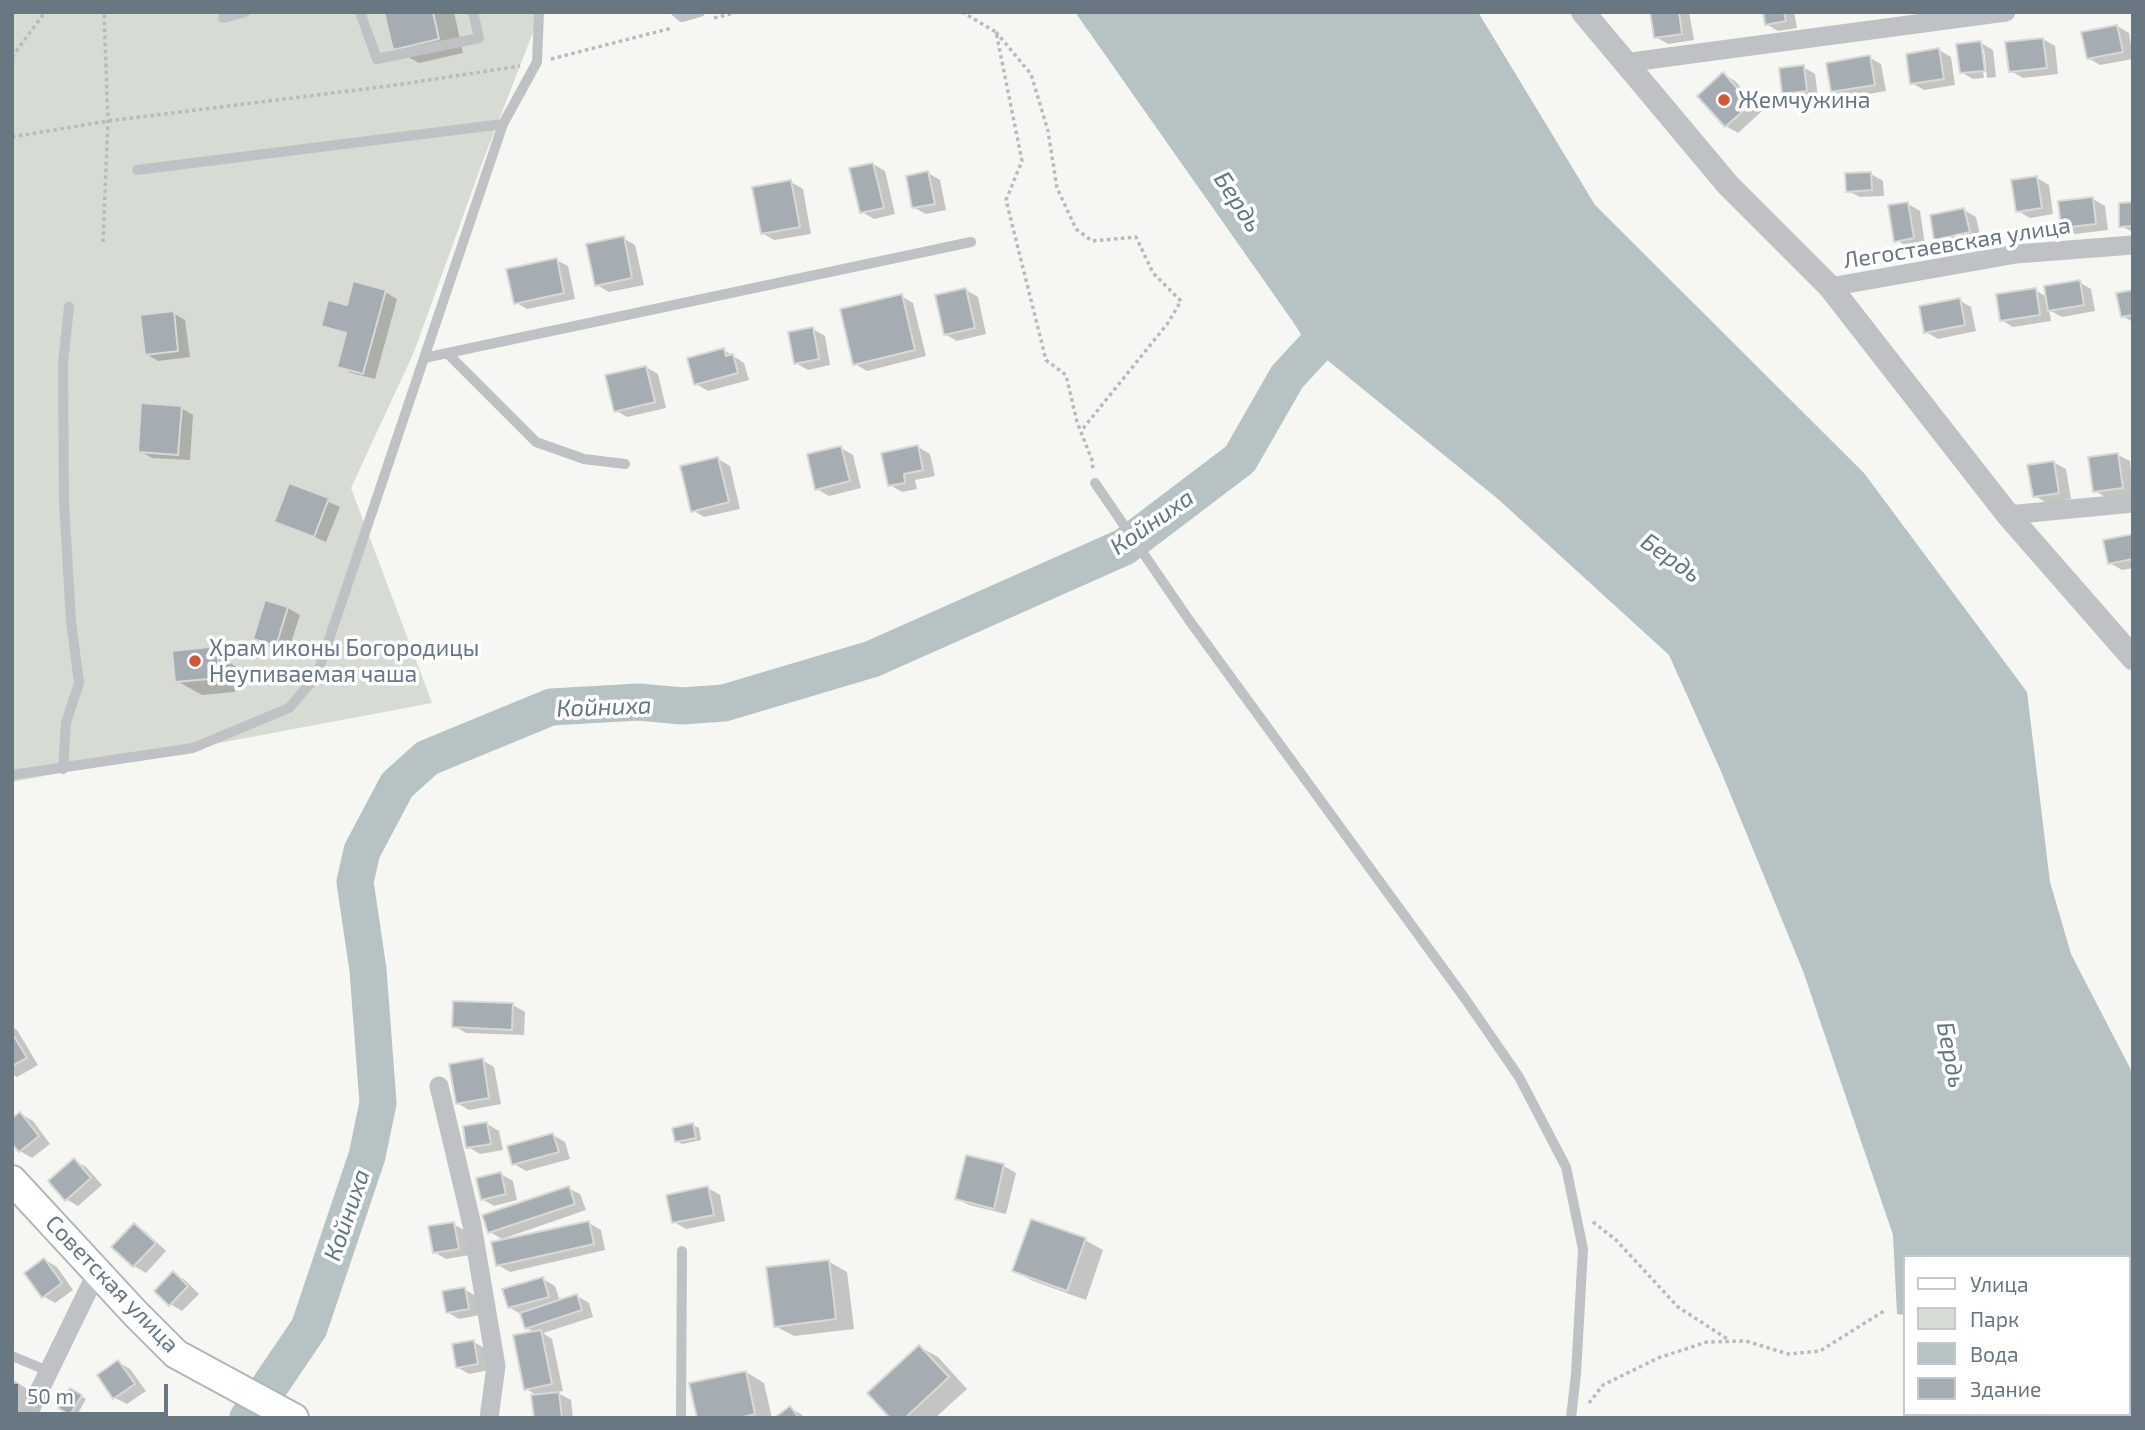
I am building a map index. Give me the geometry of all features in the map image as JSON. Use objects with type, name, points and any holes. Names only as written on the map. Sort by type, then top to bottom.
[{"type":"main road","name":"Советская улица","points":[[12,1180],[176,1354],[293,1418]]},
{"type":"street","points":[[1583,12],[1728,184],[1830,287],[2008,515],[2133,658]]},
{"type":"street","points":[[1624,63],[2006,12]]},
{"type":"street","name":"Легостаевская улица","points":[[1830,287],[2016,254],[2133,245]]},
{"type":"street","points":[[2008,515],[2133,503]]},
{"type":"street","points":[[439,1086],[472,1225],[496,1366],[489,1418]]},
{"type":"street","points":[[26,1418],[97,1272]]},
{"type":"lane","points":[[223,18],[245,12]]},
{"type":"lane","points":[[360,12],[377,60],[479,38],[473,12]]},
{"type":"lane","points":[[12,775],[193,748],[289,708],[317,675],[503,124],[537,62],[539,12]]},
{"type":"lane","points":[[676,12],[682,17],[700,12]]},
{"type":"lane","points":[[137,170],[503,124]]},
{"type":"lane","points":[[424,358],[971,242]]},
{"type":"lane","points":[[63,769],[66,723],[79,683],[71,621],[64,502],[64,363],[69,307]]},
{"type":"lane","points":[[447,353],[536,442],[584,459],[625,464]]},
{"type":"lane","points":[[1095,483],[1189,620],[1466,1000],[1519,1077],[1566,1167],[1583,1249],[1572,1418]]},
{"type":"lane","points":[[681,1418],[682,1251]]},
{"type":"lane","points":[[12,1356],[48,1371]]},
{"type":"path","points":[[12,57],[45,12]]},
{"type":"path","points":[[103,242],[108,121],[104,12]]},
{"type":"path","points":[[713,18],[738,12]]},
{"type":"path","points":[[962,12],[996,32],[1031,74],[1048,131],[1057,188],[1076,229],[1091,241],[1136,237],[1153,273],[1181,301],[1168,323],[1081,431]]},
{"type":"path","points":[[12,137],[108,121],[389,86],[537,62],[677,27]]},
{"type":"path","points":[[996,32],[1022,161],[1006,200],[1046,360],[1066,375],[1092,460],[1095,483]]},
{"type":"path","points":[[1574,1206],[1616,1240],[1678,1307],[1731,1341]]},
{"type":"path","points":[[1583,1410],[1603,1385],[1658,1359],[1707,1342],[1746,1341],[1788,1354],[1820,1351],[1884,1311]]},
{"type":"green space","points":[[12,12],[541,12],[484,158],[414,352],[351,488],[432,703],[12,782]]},
{"type":"water","name":"Бердь","points":[[1075,12],[1478,12],[1595,205],[1864,473],[2027,692],[2050,882],[2071,954],[2130,1068],[2133,1080],[2133,1418],[2018,1416],[2131,1416],[2131,1255],[1904,1255],[1904,1315],[1897,1314],[1893,1235],[1803,971],[1720,769],[1669,655],[1498,499],[1310,346]]},
{"type":"building","points":[[384,12],[433,12],[439,39],[393,50]]},
{"type":"building","points":[[1650,12],[1679,12],[1682,34],[1654,38]]},
{"type":"building","points":[[1763,12],[1784,12],[1786,21],[1765,25]]},
{"type":"building","points":[[2117,25],[2123,52],[2087,59],[2081,32]]},
{"type":"building","points":[[2043,38],[2047,68],[2009,72],[2005,42]]},
{"type":"building","points":[[1981,41],[1985,71],[1960,73],[1956,44]]},
{"type":"building","points":[[1939,48],[1944,79],[1910,84],[1906,54]]},
{"type":"building","points":[[1870,55],[1875,85],[1831,92],[1826,63]]},
{"type":"building","points":[[1804,65],[1807,91],[1782,94],[1779,68]]},
{"type":"building","name":"Жемчужина","points":[[1723,72],[1751,104],[1725,127],[1697,96]]},
{"type":"building","points":[[873,163],[884,208],[860,213],[849,168]]},
{"type":"building","points":[[928,171],[935,204],[912,208],[906,176]]},
{"type":"building","points":[[1871,172],[1872,190],[1846,192],[1845,173]]},
{"type":"building","points":[[2037,176],[2042,208],[2016,212],[2011,180]]},
{"type":"building","points":[[791,180],[800,227],[761,234],[752,187]]},
{"type":"building","points":[[2093,197],[2096,224],[2061,228],[2058,201]]},
{"type":"building","points":[[1908,202],[1914,238],[1894,242],[1888,205]]},
{"type":"building","points":[[2133,202],[2133,226],[2119,227],[2119,203]]},
{"type":"building","points":[[1964,208],[1970,232],[1934,240],[1930,215]]},
{"type":"building","points":[[624,236],[632,278],[595,286],[586,244]]},
{"type":"building","points":[[557,258],[564,293],[514,304],[506,269]]},
{"type":"building","points":[[2080,280],[2084,305],[2048,311],[2044,286]]},
{"type":"building","points":[[353,281],[386,290],[363,374],[337,367],[346,333],[321,326],[328,300],[347,305]]},
{"type":"building","points":[[966,288],[975,328],[944,335],[935,295]]},
{"type":"building","points":[[2036,288],[2040,315],[2000,321],[1996,294]]},
{"type":"building","points":[[2133,290],[2133,315],[2121,317],[2116,293]]},
{"type":"building","points":[[902,294],[915,350],[853,365],[840,309]]},
{"type":"building","points":[[1960,298],[1965,325],[1924,333],[1919,306]]},
{"type":"building","points":[[174,311],[178,351],[145,355],[140,315]]},
{"type":"building","points":[[813,327],[819,359],[794,364],[788,332]]},
{"type":"building","points":[[724,348],[726,356],[733,354],[738,373],[694,385],[687,358]]},
{"type":"building","points":[[646,366],[655,402],[614,412],[605,375]]},
{"type":"building","points":[[141,403],[182,406],[178,455],[138,452]]},
{"type":"building","points":[[918,445],[923,470],[904,474],[905,483],[888,486],[881,453]]},
{"type":"building","points":[[841,446],[850,481],[815,490],[807,454]]},
{"type":"building","points":[[2118,453],[2123,488],[2093,492],[2088,457]]},
{"type":"building","points":[[718,457],[729,502],[691,512],[680,466]]},
{"type":"building","points":[[2054,461],[2059,493],[2033,497],[2027,465]]},
{"type":"building","points":[[289,483],[329,498],[314,537],[274,522]]},
{"type":"building","points":[[2133,534],[2133,559],[2108,564],[2103,540]]},
{"type":"building","points":[[265,600],[288,607],[276,646],[253,639]]},
{"type":"building","name":"Храм иконы Богородицы Неупиваемая чаша","points":[[209,647],[217,654],[219,668],[209,679],[175,682],[172,651]]},
{"type":"building","points":[[453,1001],[513,1003],[512,1030],[452,1027]]},
{"type":"building","points":[[12,1033],[27,1058],[12,1066]]},
{"type":"building","points":[[483,1058],[489,1098],[456,1104],[449,1064]]},
{"type":"building","points":[[20,1112],[39,1136],[19,1152],[12,1144],[12,1118]]},
{"type":"building","points":[[487,1122],[491,1144],[466,1148],[463,1126]]},
{"type":"building","points":[[693,1123],[696,1138],[675,1142],[672,1128]]},
{"type":"building","points":[[553,1133],[559,1152],[512,1165],[507,1146]]},
{"type":"building","points":[[966,1155],[1004,1164],[994,1209],[955,1199]]},
{"type":"building","points":[[74,1158],[91,1178],[65,1201],[48,1181]]},
{"type":"building","points":[[501,1172],[506,1194],[481,1200],[476,1178]]},
{"type":"building","points":[[569,1186],[575,1204],[488,1233],[482,1215]]},
{"type":"building","points":[[708,1186],[714,1215],[672,1223],[666,1195]]},
{"type":"building","points":[[1031,1219],[1086,1238],[1067,1291],[1012,1271]]},
{"type":"building","points":[[589,1221],[594,1244],[496,1266],[491,1242]]},
{"type":"building","points":[[454,1222],[459,1249],[433,1253],[428,1226]]},
{"type":"building","points":[[134,1223],[156,1243],[133,1267],[111,1247]]},
{"type":"building","points":[[44,1258],[62,1283],[42,1298],[24,1273]]},
{"type":"building","points":[[829,1260],[836,1319],[774,1327],[766,1267]]},
{"type":"building","points":[[173,1271],[188,1286],[169,1306],[154,1291]]},
{"type":"building","points":[[543,1277],[549,1297],[508,1308],[502,1289]]},
{"type":"building","points":[[465,1287],[469,1309],[446,1313],[442,1291]]},
{"type":"building","points":[[577,1294],[582,1310],[525,1329],[520,1313]]},
{"type":"building","points":[[541,1330],[552,1384],[524,1390],[513,1335]]},
{"type":"building","points":[[474,1340],[478,1364],[456,1368],[452,1344]]},
{"type":"building","points":[[919,1345],[949,1377],[905,1418],[890,1418],[867,1393]]},
{"type":"building","points":[[118,1360],[135,1384],[113,1399],[97,1375]]},
{"type":"building","points":[[746,1371],[755,1414],[739,1418],[697,1418],[689,1383]]},
{"type":"building","points":[[70,1388],[82,1395],[70,1415],[58,1408]]},
{"type":"building","points":[[559,1392],[562,1418],[534,1418],[531,1395]]},
{"type":"building","points":[[790,1406],[799,1418],[774,1418]]},
{"type":"waterway","name":"Койниха","points":[[248,1418],[309,1328],[367,1156],[378,1103],[368,970],[355,882],[362,851],[397,785],[427,758],[551,707],[639,702],[682,706],[724,703],[872,659],[1124,547],[1240,459],[1287,377],[1324,337],[1306,307]]},
{"type":"place","name":"Жемчужина","points":[[1724,100]]},
{"type":"place","name":"Храм иконы Богородицы Неупиваемая чаша","points":[[195,661]]}]
